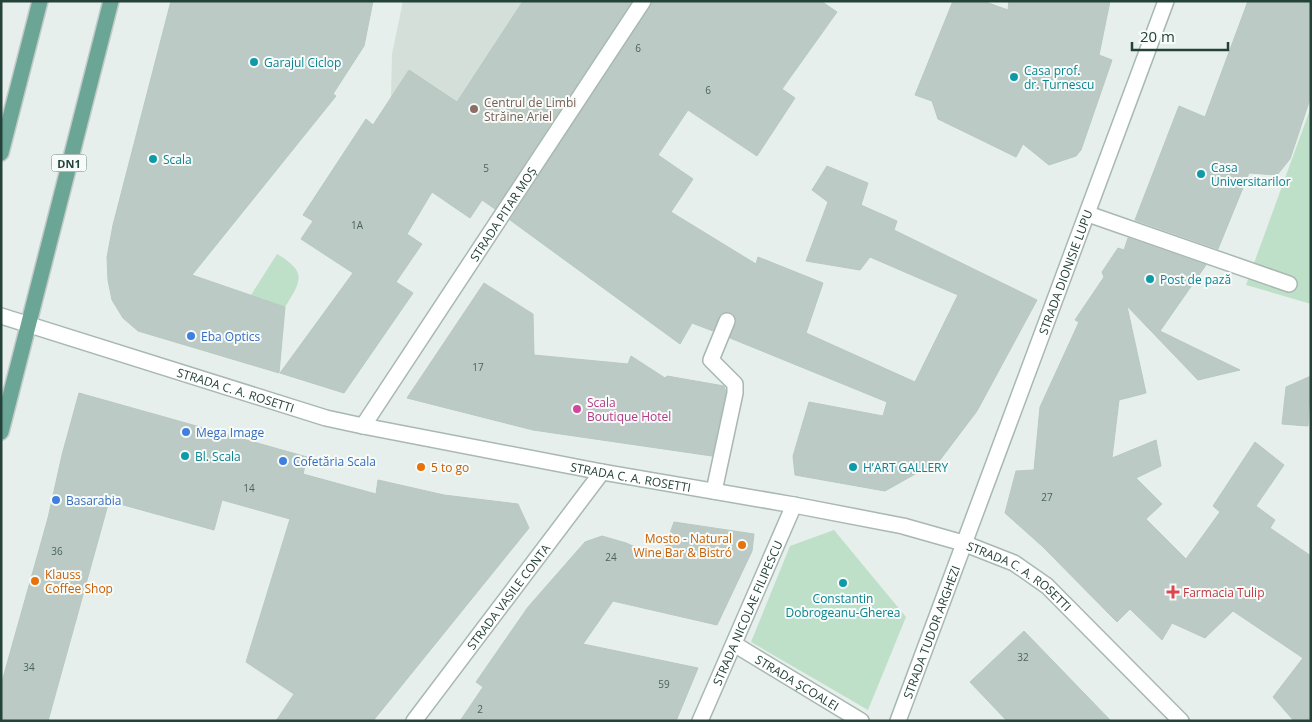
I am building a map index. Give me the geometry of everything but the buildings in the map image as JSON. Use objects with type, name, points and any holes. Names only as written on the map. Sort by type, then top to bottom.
[{"type":"main road","points":[[1,153],[40,1]]},
{"type":"main road","name":"DN1","points":[[1,432],[111,1]]},
{"type":"street","name":"STRADA PITAR MOȘ","points":[[363,426],[644,1]]},
{"type":"street","name":"STRADA DIONISIE LUPU","points":[[963,543],[1088,214],[1166,1]]},
{"type":"street","points":[[1088,214],[1289,284]]},
{"type":"street","name":"STRADA C. A. ROSETTI","points":[[1,316],[326,418],[602,472],[903,526],[963,543],[1014,563],[1048,586],[1181,721]]},
{"type":"street","points":[[714,491],[735,393],[735,384],[712,360],[727,321]]},
{"type":"street","name":"STRADA VASILE CONTA","points":[[414,721],[602,472]]},
{"type":"street","name":"STRADA NICOLAE FILIPESCU","points":[[700,721],[794,505]]},
{"type":"street","name":"STRADA TUDOR ARGHEZI","points":[[898,721],[963,543]]},
{"type":"street","name":"STRADA ȘCOALEI","points":[[734,644],[861,721]]},
{"type":"shaded area","name":"Centrul de Limbi Străine Ariel","points":[[403,1],[621,1],[470,218],[403,172],[391,98],[392,54]]},
{"type":"green space","points":[[1311,107],[1311,304],[1246,285]]},
{"type":"green space","points":[[277,254],[293,266],[299,277],[295,290],[285,307],[251,295]]},
{"type":"green space","points":[[834,530],[906,617],[868,710],[751,642],[790,546]]},
{"type":"place","name":"Garajul Ciclop","points":[[254,62]]},
{"type":"place","name":"Casa prof. dr. Turnescu","points":[[1014,77]]},
{"type":"place","name":"Centrul de Limbi Străine Ariel","points":[[474,109]]},
{"type":"place","name":"Scala","points":[[153,159]]},
{"type":"place","name":"Casa Universitarilor","points":[[1201,174]]},
{"type":"place","name":"Post de pază","points":[[1150,279]]},
{"type":"place","name":"Eba Optics","points":[[191,336]]},
{"type":"place","name":"Scala Boutique Hotel","points":[[577,409]]},
{"type":"place","name":"Mega Image","points":[[186,432]]},
{"type":"place","name":"Bl. Scala","points":[[185,456]]},
{"type":"place","name":"Cofetăria Scala","points":[[283,461]]},
{"type":"place","name":"5 to go","points":[[421,467]]},
{"type":"place","name":"H’ART GALLERY","points":[[853,467]]},
{"type":"place","name":"Basarabia","points":[[56,500]]},
{"type":"place","name":"Mosto - Natural Wine Bar & Bistró","points":[[742,545]]},
{"type":"place","name":"Klauss Coffee Shop","points":[[35,581]]},
{"type":"place","name":"Constantin Dobrogeanu-Gherea","points":[[843,583]]},
{"type":"place","name":"Farmacia Tulip","points":[[1173,592]]}]
